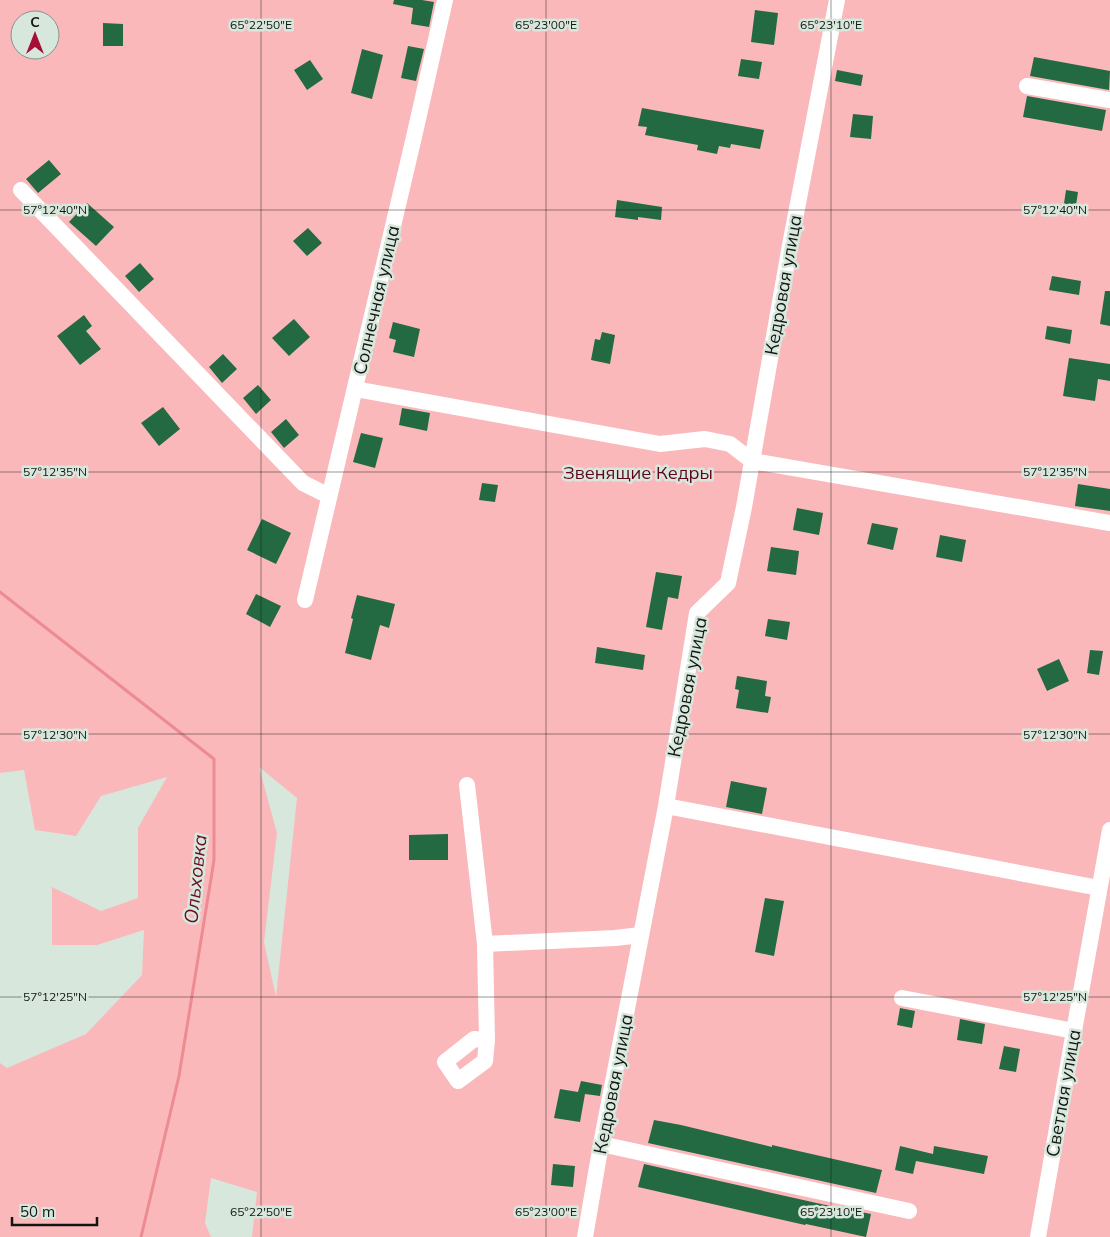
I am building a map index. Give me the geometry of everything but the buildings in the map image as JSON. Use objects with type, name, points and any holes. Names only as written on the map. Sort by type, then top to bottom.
[{"type":"street","name":"Солнечная улица","points":[[305,600],[414,137],[444,0]]},
{"type":"street","name":"Кедровая улица","points":[[586,1237],[666,806],[697,613],[728,583],[744,508],[790,245],[837,0]]},
{"type":"street","points":[[1027,86],[1110,100]]},
{"type":"street","points":[[21,190],[303,482],[329,496]]},
{"type":"street","points":[[355,389],[660,444],[705,439],[730,444],[752,461],[1110,523]]},
{"type":"street","points":[[467,785],[485,944],[487,1040]]},
{"type":"street","points":[[666,806],[1099,888]]},
{"type":"street","name":"Светлая улица","points":[[1038,1237],[1110,830]]},
{"type":"street","points":[[485,944],[641,935]]},
{"type":"street","points":[[902,998],[1074,1031]]},
{"type":"street","points":[[602,1144],[909,1211]]},
{"type":"green space","name":"Звенящие Кедры","points":[[0,0],[1110,0],[1110,1237],[252,1237],[257,1192],[211,1178],[205,1223],[211,1237],[0,1237],[0,1063],[7,1068],[86,1034],[142,975],[144,930],[97,945],[52,945],[52,887],[101,911],[138,898],[138,828],[167,777],[101,796],[76,836],[35,830],[24,770],[0,773]],"holes":[[[259,767],[297,798],[276,997],[264,942],[277,833]]]},
{"type":"waterway","name":"Ольховка","points":[[0,592],[214,759],[214,860],[179,1076],[141,1237]]}]
